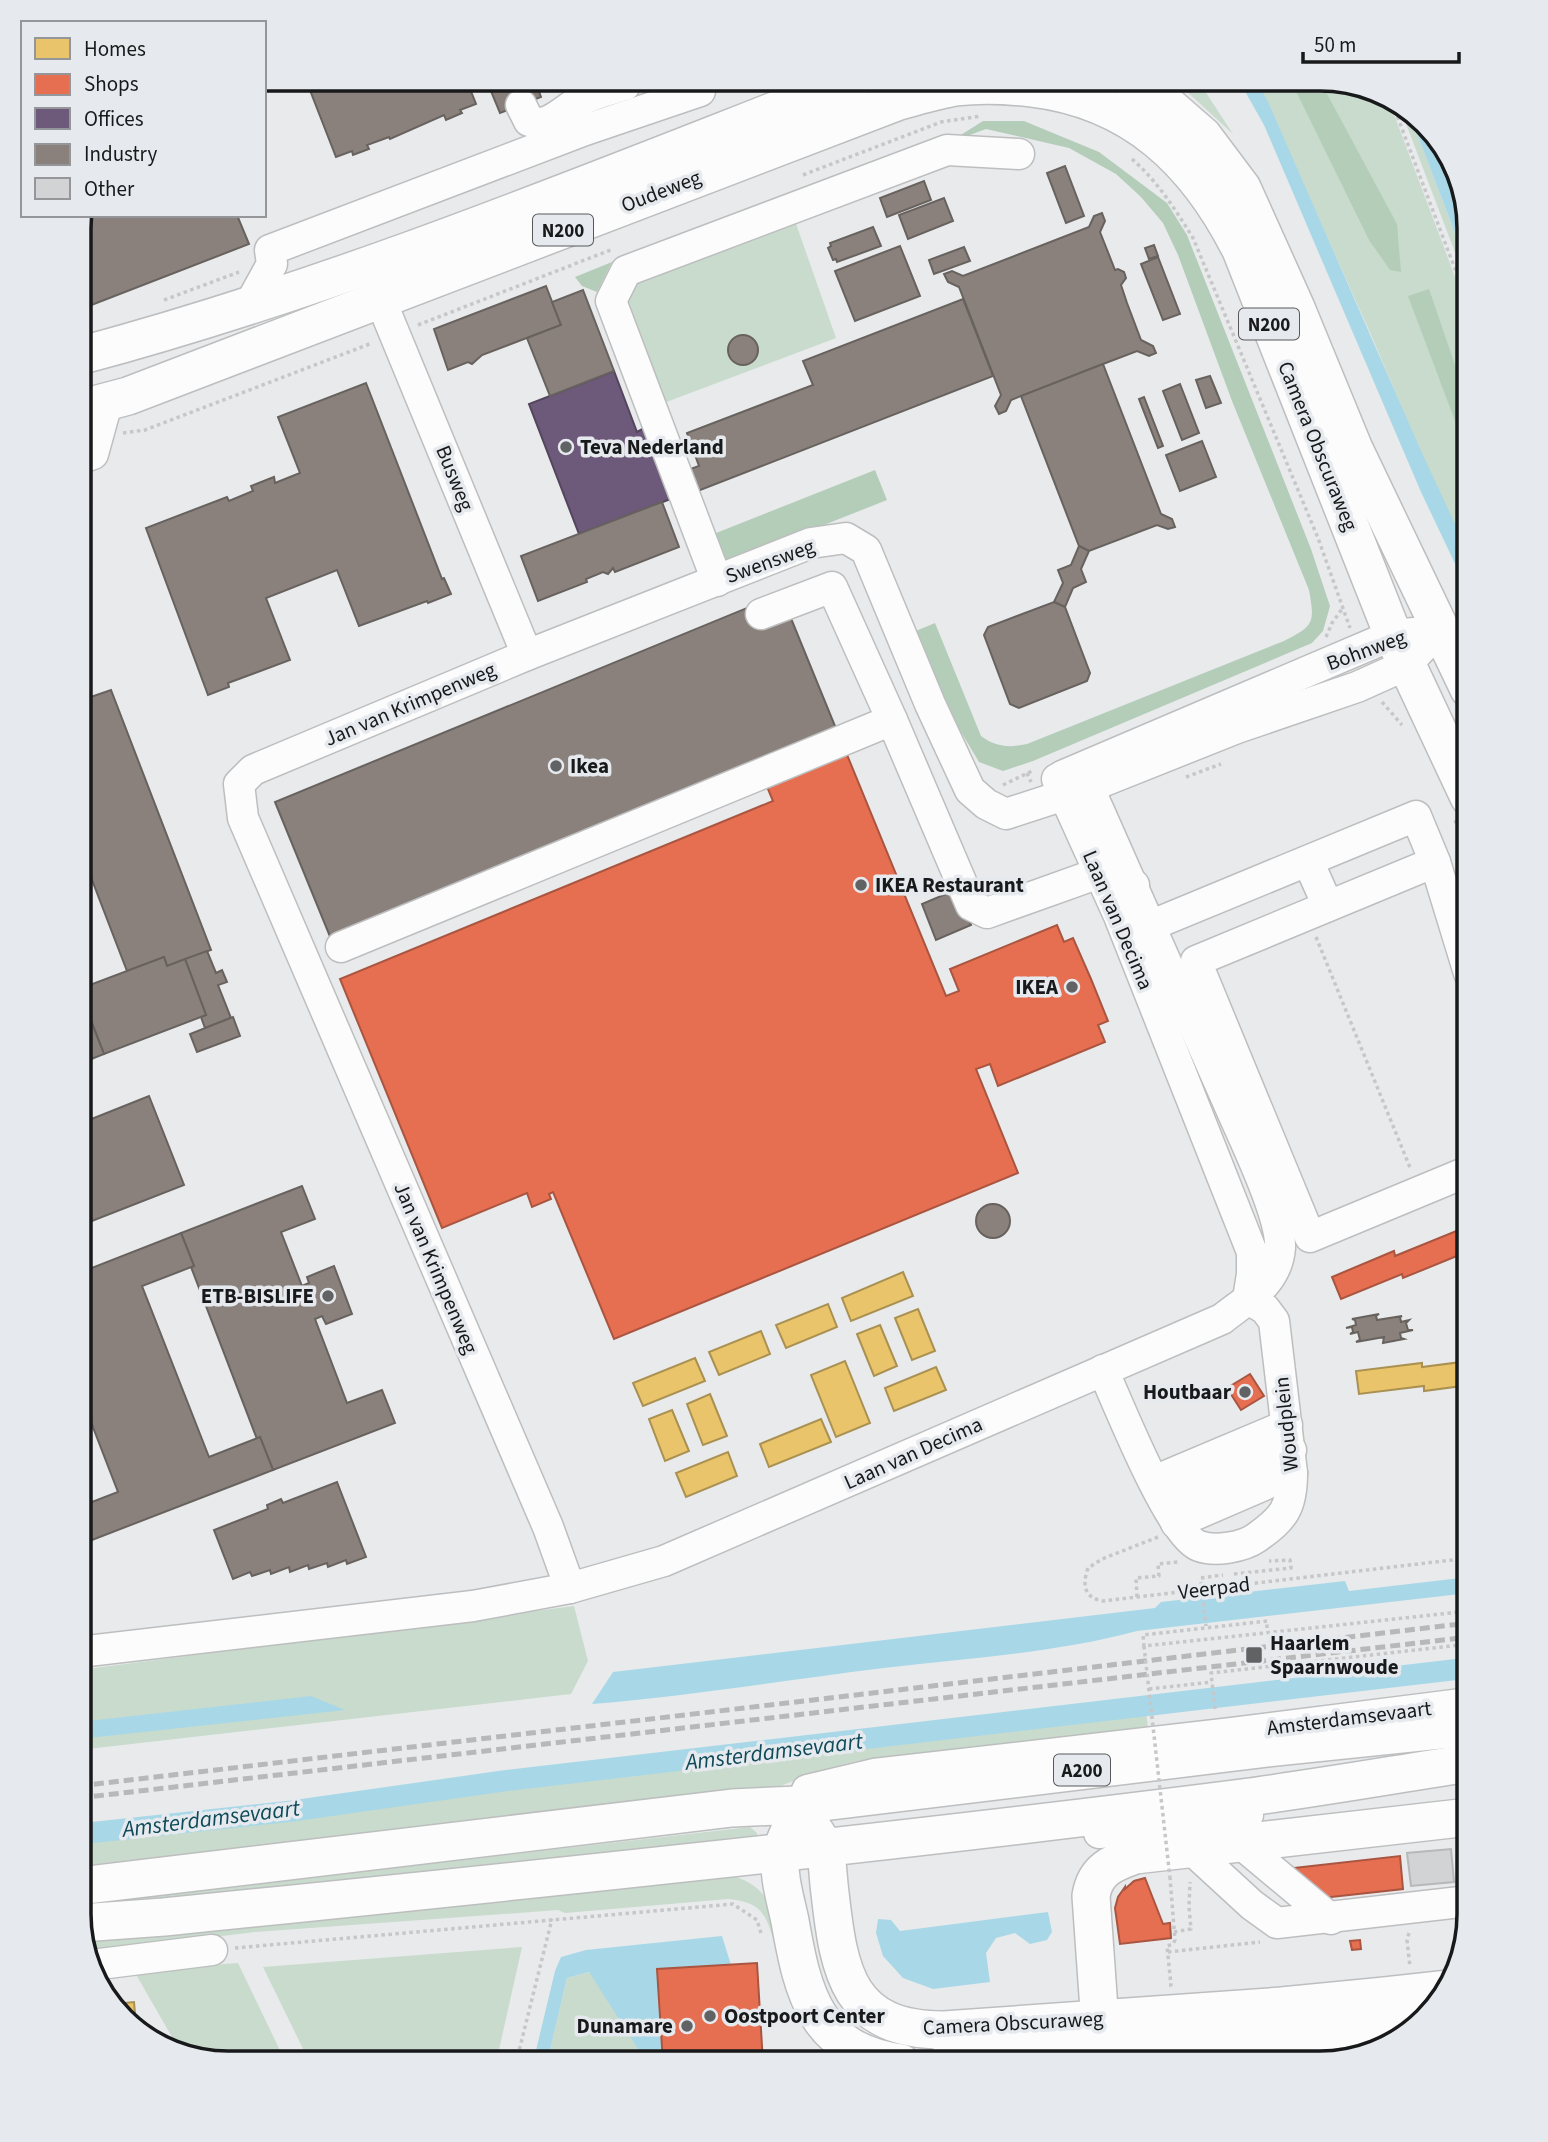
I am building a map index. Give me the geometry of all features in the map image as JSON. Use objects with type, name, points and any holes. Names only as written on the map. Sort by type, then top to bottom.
[{"type":"main road","name":"Oudeweg","points":[[91,350],[164,316],[250,304],[368,267],[825,91]]},
{"type":"main road","name":"Oudeweg","points":[[91,432],[382,301],[743,159],[899,101],[943,91]]},
{"type":"main road","name":"Camera Obscuraweg","points":[[1066,91],[1106,107],[1144,129],[1166,146],[1191,171],[1219,209],[1241,250],[1399,650],[1457,772]]},
{"type":"main road","name":"Camera Obscuraweg","points":[[1149,91],[1203,136],[1242,188],[1296,308],[1354,449],[1457,665]]},
{"type":"main road","name":"Oudeweg","points":[[91,376],[130,363],[144,354],[164,316]]},
{"type":"main road","name":"A200","points":[[798,1805],[1268,1748],[1457,1728]]},
{"type":"main road","name":"A200","points":[[825,1848],[1236,1798],[1457,1765]]},
{"type":"main road","name":"Camera Obscuraweg","points":[[798,1805],[825,1848],[841,1963],[852,1990],[874,2013],[903,2026],[929,2030],[1102,2044]]},
{"type":"main road","points":[[798,1805],[781,1854],[782,1882],[805,1990],[811,2004],[834,2035],[859,2051]]},
{"type":"main road","name":"Amsterdamsevaart","points":[[91,1885],[732,1808],[798,1805]]},
{"type":"main road","points":[[1102,2044],[1091,1896],[1093,1882],[1104,1868],[1135,1855],[1200,1853],[1457,1819]]},
{"type":"main road","points":[[91,1922],[825,1848]]},
{"type":"main road","name":"Camera Obscuraweg","points":[[1044,2051],[1397,2013],[1429,1998]]},
{"type":"street","points":[[521,105],[529,121],[538,123],[563,114],[576,103],[603,91]]},
{"type":"street","points":[[630,91],[642,110]]},
{"type":"street","points":[[250,304],[272,264],[270,250],[642,110],[680,91]]},
{"type":"street","points":[[693,91],[732,127]]},
{"type":"street","points":[[717,581],[611,301],[626,271],[947,150],[1018,154]]},
{"type":"street","name":"Busweg","points":[[382,301],[527,655]]},
{"type":"street","name":"Swensweg","points":[[527,655],[811,543],[846,538],[866,550],[930,704],[970,790],[986,804]]},
{"type":"street","points":[[761,614],[832,587],[971,905],[987,913],[1099,873],[1134,885]]},
{"type":"street","name":"Bohnweg","points":[[1073,782],[1399,650],[1440,629]]},
{"type":"street","name":"Bohnweg","points":[[986,804],[1128,771],[1237,728],[1357,687],[1399,650]]},
{"type":"street","name":"Jan van Krimpenweg","points":[[527,655],[253,770],[239,784],[243,818],[548,1527],[573,1576]]},
{"type":"street","points":[[341,947],[892,720]]},
{"type":"street","name":"Laan van Decima","points":[[1112,839],[1112,799],[1128,771]]},
{"type":"street","name":"Laan van Decima","points":[[573,1576],[664,1561],[1222,1319],[1265,1287],[1277,1264],[1280,1249],[1279,1229],[1238,1095],[1112,839],[1073,782]]},
{"type":"street","name":"Laan van Decima","points":[[1073,782],[1099,873],[1119,916],[1252,1252],[1248,1299]]},
{"type":"street","points":[[1119,916],[1153,925],[1416,816],[1435,862],[1457,934]]},
{"type":"street","points":[[1308,860],[1318,911]]},
{"type":"street","points":[[1435,862],[1196,961],[1238,1095],[1310,1237],[1457,1176]]},
{"type":"street","name":"Woudplein","points":[[1175,1516],[1228,1547],[1252,1541],[1286,1512],[1292,1490],[1290,1449],[1274,1321],[1265,1309],[1248,1299]]},
{"type":"street","points":[[1103,1370],[1175,1516]]},
{"type":"street","points":[[1175,1516],[1290,1449]]},
{"type":"street","points":[[1175,1516],[1290,1449]]},
{"type":"street","points":[[91,1651],[473,1606],[573,1576]]},
{"type":"street","name":"Amsterdamsevaart","points":[[732,1808],[874,1774],[1457,1705]]},
{"type":"street","name":"A200","points":[[914,1836],[978,1840],[1104,1833],[1167,1826],[1415,1787],[1457,1778]]},
{"type":"street","points":[[1200,1853],[1271,1896],[1319,1920],[1457,1903]]},
{"type":"street","points":[[100,1964],[212,1950]]},
{"type":"path","points":[[1396,114],[1457,274]]},
{"type":"path","points":[[799,177],[941,122],[991,115]]},
{"type":"path","points":[[1126,154],[1169,198],[1193,238],[1318,538],[1342,609]]},
{"type":"path","points":[[91,432],[145,430],[617,248]]},
{"type":"path","points":[[164,316],[239,271],[272,264]]},
{"type":"path","points":[[1318,911],[1420,1191]]},
{"type":"path","name":"Veerpad","points":[[1175,1516],[1088,1568],[1084,1579],[1086,1592],[1091,1598],[1103,1601],[1457,1560]]},
{"type":"path","points":[[1138,1597],[1136,1578],[1159,1576],[1158,1564]]},
{"type":"path","points":[[1201,1580],[1208,1640]]},
{"type":"path","points":[[1144,1646],[1457,1612]]},
{"type":"path","points":[[1168,1952],[1167,1946],[1175,1940],[1174,1932],[1200,1853],[1149,1689],[1143,1635],[1267,1620],[1267,1628]]},
{"type":"path","points":[[1216,1718],[1211,1673],[1457,1645]]},
{"type":"path","points":[[1149,1689],[1212,1682]]},
{"type":"path","points":[[1174,1932],[1191,1929],[1190,1885],[1185,1857],[1200,1853]]},
{"type":"path","points":[[212,1950],[733,1904]]},
{"type":"path","points":[[519,2051],[552,1919]]},
{"type":"green space","points":[[1186,91],[1205,91],[1233,134]]},
{"type":"green space","points":[[1261,91],[1338,92],[1373,101],[1393,112],[1457,282],[1457,535]]},
{"type":"green space","points":[[1296,91],[1325,91],[1397,224],[1401,272],[1390,270],[1369,240]]},
{"type":"green space","points":[[1404,119],[1415,129],[1457,238],[1457,258]]},
{"type":"green space","points":[[983,121],[1024,121],[1099,152],[1167,203],[1187,235],[1311,549],[1330,606],[1323,631],[1312,643],[1033,761],[1003,771],[979,762],[952,717],[916,631],[935,623],[981,736],[1003,746],[1014,746],[1027,744],[1284,641],[1307,627],[1312,610],[1309,590],[1232,401],[1178,255],[1163,223],[1141,197],[1116,174],[1069,148],[986,129],[948,143]]},
{"type":"green space","points":[[794,218],[836,338],[661,404],[625,309],[629,293],[637,279]]},
{"type":"green space","points":[[612,262],[597,292],[582,286],[575,277]]},
{"type":"green space","points":[[1429,289],[1457,371],[1457,426],[1408,296]]},
{"type":"green space","points":[[875,470],[887,500],[723,565],[711,535]]},
{"type":"green space","points":[[574,1606],[588,1661],[571,1694],[91,1749],[91,1668]]},
{"type":"green space","points":[[1146,1711],[1148,1728],[857,1761],[818,1771],[773,1789],[91,1865],[91,1839]]},
{"type":"green space","points":[[750,1827],[757,1833],[758,1842],[91,1908],[91,1903]]},
{"type":"green space","points":[[736,1877],[748,1882],[764,1896],[773,1914],[781,1948],[776,1949],[770,1928],[757,1908],[728,1899],[565,1913],[558,1910],[255,1932],[96,1951],[93,1935],[254,1924]]},
{"type":"green space","points":[[522,1947],[499,2051],[304,2051],[263,1967]]},
{"type":"green space","points":[[238,1963],[280,2051],[219,2051],[174,2040],[134,1971]]},
{"type":"green space","points":[[590,1972],[639,2051],[550,2051],[567,1978]]},
{"type":"water","points":[[1245,91],[1262,91],[1268,102],[1457,528],[1457,568],[1421,492],[1264,125]]},
{"type":"water","points":[[1415,129],[1429,144],[1447,175],[1456,210],[1457,238]]},
{"type":"water","points":[[1457,1578],[1457,1594],[1137,1631],[1075,1645],[1011,1654],[592,1704],[613,1672],[1155,1608],[1161,1602],[1345,1581],[1349,1591]]},
{"type":"water","points":[[311,1696],[345,1710],[91,1738],[91,1721]]},
{"type":"water","points":[[1048,1912],[1052,1932],[1047,1940],[1030,1944],[1015,1933],[996,1938],[986,1953],[990,1982],[933,1989],[903,1978],[883,1956],[876,1933],[878,1919],[891,1920],[900,1931]]},
{"type":"water","points":[[722,1936],[731,1965],[658,1970],[662,2051],[639,2051],[589,1972],[567,1978],[550,2051],[536,2051],[555,1971],[561,1957],[586,1950]]},
{"type":"building: Homes","points":[[903,1272],[913,1296],[851,1321],[842,1298]]},
{"type":"building: Homes","points":[[828,1304],[837,1327],[786,1348],[776,1325]]},
{"type":"building: Homes","points":[[918,1309],[935,1351],[912,1360],[895,1318]]},
{"type":"building: Homes","points":[[880,1325],[897,1366],[874,1376],[857,1334]]},
{"type":"building: Homes","points":[[761,1331],[770,1354],[719,1375],[709,1352]]},
{"type":"building: Homes","points":[[695,1358],[705,1381],[643,1406],[633,1383]]},
{"type":"building: Homes","points":[[845,1361],[870,1423],[836,1437],[811,1375]]},
{"type":"building: Homes","points":[[1422,1363],[1422,1367],[1457,1363],[1457,1387],[1424,1391],[1424,1386],[1359,1394],[1356,1371]]},
{"type":"building: Homes","points":[[936,1367],[946,1390],[894,1411],[885,1388]]},
{"type":"building: Homes","points":[[710,1394],[727,1436],[703,1445],[687,1404]]},
{"type":"building: Homes","points":[[672,1410],[689,1451],[665,1461],[649,1419]]},
{"type":"building: Homes","points":[[821,1419],[831,1442],[769,1467],[760,1444]]},
{"type":"building: Homes","points":[[728,1452],[737,1476],[686,1497],[676,1473]]},
{"type":"building: Homes","points":[[134,2002],[135,2015],[131,2011],[124,2003]]},
{"type":"building: Shops","points":[[843,745],[946,996],[959,991],[950,969],[1057,925],[1064,942],[1073,938],[1091,979],[1108,1021],[1098,1025],[1105,1042],[998,1086],[990,1064],[976,1069],[1018,1173],[614,1339],[553,1192],[549,1194],[551,1199],[532,1207],[527,1193],[442,1228],[340,979],[773,801],[763,777]]},
{"type":"building: Shops","points":[[1457,1231],[1457,1256],[1403,1278],[1402,1274],[1341,1299],[1332,1277],[1394,1251],[1395,1256]]},
{"type":"building: Shops","points":[[1250,1374],[1264,1396],[1241,1410],[1227,1388]]},
{"type":"building: Shops","points":[[1400,1856],[1403,1889],[1327,1897],[1294,1868]]},
{"type":"building: Shops","points":[[1145,1878],[1163,1924],[1170,1923],[1171,1938],[1120,1944],[1115,1908],[1118,1897],[1125,1887]]},
{"type":"building: Shops","points":[[1360,1940],[1361,1949],[1352,1950],[1350,1941]]},
{"type":"building: Shops","name":"Oostpoort Center","points":[[757,1963],[762,2051],[662,2051],[657,1969]]},
{"type":"building: Offices","points":[[614,371],[637,432],[648,426],[676,497],[579,534],[529,404]]},
{"type":"building: Industry","points":[[310,91],[471,91],[476,104],[460,110],[462,113],[446,120],[444,115],[390,139],[389,137],[367,145],[369,149],[336,157]]},
{"type":"building: Industry","points":[[491,91],[539,91],[541,97],[500,113]]},
{"type":"building: Industry","points":[[1065,166],[1084,216],[1066,223],[1047,173]]},
{"type":"building: Industry","points":[[924,181],[931,200],[887,217],[880,198]]},
{"type":"building: Industry","points":[[944,198],[953,221],[908,239],[899,215]]},
{"type":"building: Industry","points":[[1102,213],[1105,221],[1100,232],[1115,270],[1124,272],[1126,278],[1121,285],[1141,340],[1153,346],[1156,353],[1149,356],[1137,351],[1103,364],[1011,400],[1006,411],[999,414],[995,406],[1001,395],[959,287],[948,282],[944,274],[952,271],[963,276],[1089,227],[1094,216]]},
{"type":"building: Industry","points":[[91,217],[238,217],[249,244],[91,305]]},
{"type":"building: Industry","points":[[873,227],[881,246],[837,262],[836,259],[833,260],[828,248],[830,243]]},
{"type":"building: Industry","points":[[1154,245],[1158,256],[1149,259],[1145,248]]},
{"type":"building: Industry","points":[[900,246],[920,296],[855,321],[835,271]]},
{"type":"building: Industry","points":[[964,247],[970,261],[934,274],[929,260]]},
{"type":"building: Industry","points":[[1158,257],[1180,314],[1163,320],[1141,264]]},
{"type":"building: Industry","points":[[546,286],[561,325],[482,355],[472,364],[468,362],[448,370],[434,329]]},
{"type":"building: Industry","points":[[583,290],[614,371],[550,396],[527,338],[561,325],[552,302]]},
{"type":"building: Industry","points":[[963,299],[993,376],[690,494],[682,472],[699,466],[687,433],[813,385],[803,361]]},
{"type":"building: Industry","points":[[743,335],[754,339],[758,350],[754,361],[743,365],[732,361],[728,350],[732,339]]},
{"type":"building: Industry","points":[[1103,364],[1161,514],[1172,519],[1175,527],[1168,529],[1157,525],[1089,551],[1079,546],[1021,396]]},
{"type":"building: Industry","points":[[1210,376],[1221,403],[1206,408],[1196,380]]},
{"type":"building: Industry","points":[[366,383],[442,579],[444,578],[451,594],[359,626],[337,570],[266,598],[290,660],[228,683],[229,687],[208,695],[146,528],[227,497],[229,501],[253,491],[251,486],[274,477],[275,483],[300,473],[278,417]]},
{"type":"building: Industry","points":[[1180,384],[1199,433],[1182,440],[1163,391]]},
{"type":"building: Industry","points":[[1144,397],[1163,446],[1158,448],[1139,399]]},
{"type":"building: Industry","points":[[1202,441],[1216,477],[1180,491],[1166,455]]},
{"type":"building: Industry","points":[[662,502],[679,547],[615,572],[613,568],[608,574],[603,572],[586,579],[587,582],[538,601],[521,556]]},
{"type":"building: Industry","points":[[1079,546],[1089,551],[1081,569],[1086,582],[1073,588],[1065,607],[1054,602],[1063,583],[1058,570],[1071,565]]},
{"type":"building: Industry","name":"Ikea","points":[[781,594],[837,731],[331,939],[275,802]]},
{"type":"building: Industry","points":[[1054,602],[1065,607],[1090,673],[1087,681],[1019,708],[1010,704],[984,635],[988,627]]},
{"type":"building: Industry","points":[[111,690],[211,950],[167,966],[164,957],[127,971],[91,877],[91,697]]},
{"type":"building: Industry","points":[[955,890],[971,925],[936,940],[922,904]]},
{"type":"building: Industry","points":[[207,951],[216,973],[222,970],[227,982],[218,985],[231,1018],[205,1028],[201,1017],[206,1015],[185,959]]},
{"type":"building: Industry","points":[[164,957],[167,966],[185,959],[206,1015],[104,1054],[91,1020],[91,984]]},
{"type":"building: Industry","points":[[233,1017],[240,1036],[197,1052],[190,1034]]},
{"type":"building: Industry","points":[[91,1021],[104,1054],[91,1059]]},
{"type":"building: Industry","points":[[149,1096],[184,1185],[91,1221],[91,1119]]},
{"type":"building: Industry","points":[[302,1186],[315,1219],[281,1232],[302,1286],[309,1283],[307,1277],[334,1266],[352,1314],[326,1324],[322,1316],[315,1319],[347,1403],[382,1390],[395,1423],[273,1470],[260,1437],[257,1439],[191,1267],[194,1266],[181,1233]]},
{"type":"building: Industry","points":[[993,1204],[1005,1209],[1010,1221],[1005,1233],[993,1238],[981,1233],[976,1221],[981,1209]]},
{"type":"building: Industry","points":[[181,1233],[194,1266],[142,1286],[209,1457],[260,1437],[273,1470],[91,1540],[91,1502],[118,1492],[91,1422],[91,1268]]},
{"type":"building: Industry","points":[[1379,1314],[1376,1316],[1377,1320],[1402,1316],[1401,1322],[1409,1320],[1406,1323],[1408,1330],[1413,1330],[1400,1333],[1404,1339],[1383,1343],[1384,1337],[1356,1342],[1360,1340],[1358,1332],[1350,1334],[1353,1332],[1352,1327],[1346,1328],[1356,1325],[1352,1319]]},
{"type":"building: Industry","points":[[337,1482],[366,1557],[347,1564],[346,1560],[328,1567],[327,1563],[309,1569],[308,1565],[290,1572],[289,1567],[271,1574],[270,1570],[252,1576],[250,1572],[233,1579],[214,1530],[268,1509],[267,1505],[281,1499],[283,1503]]},
{"type":"building: Other","points":[[1451,1849],[1454,1882],[1411,1886],[1407,1853]]},
{"type":"waterway","name":"Amsterdamsevaart","points":[[91,1833],[292,1811],[503,1781],[1457,1669]]},
{"type":"railway","points":[[91,1785],[1457,1624]]},
{"type":"railway","points":[[91,1797],[1457,1638]]},
{"type":"place","name":"Teva Nederland","points":[[566,447]]},
{"type":"place","name":"Ikea","points":[[556,766]]},
{"type":"place","name":"IKEA Restaurant","points":[[861,885]]},
{"type":"place","name":"IKEA","points":[[1072,987]]},
{"type":"place","name":"ETB-BISLIFE","points":[[328,1296]]},
{"type":"place","name":"Houtbaar","points":[[1245,1392]]},
{"type":"place","name":"Haarlem Spaarnwoude","points":[[1254,1655]]},
{"type":"place","name":"Oostpoort Center","points":[[710,2016]]},
{"type":"place","name":"Dunamare","points":[[687,2026]]}]
